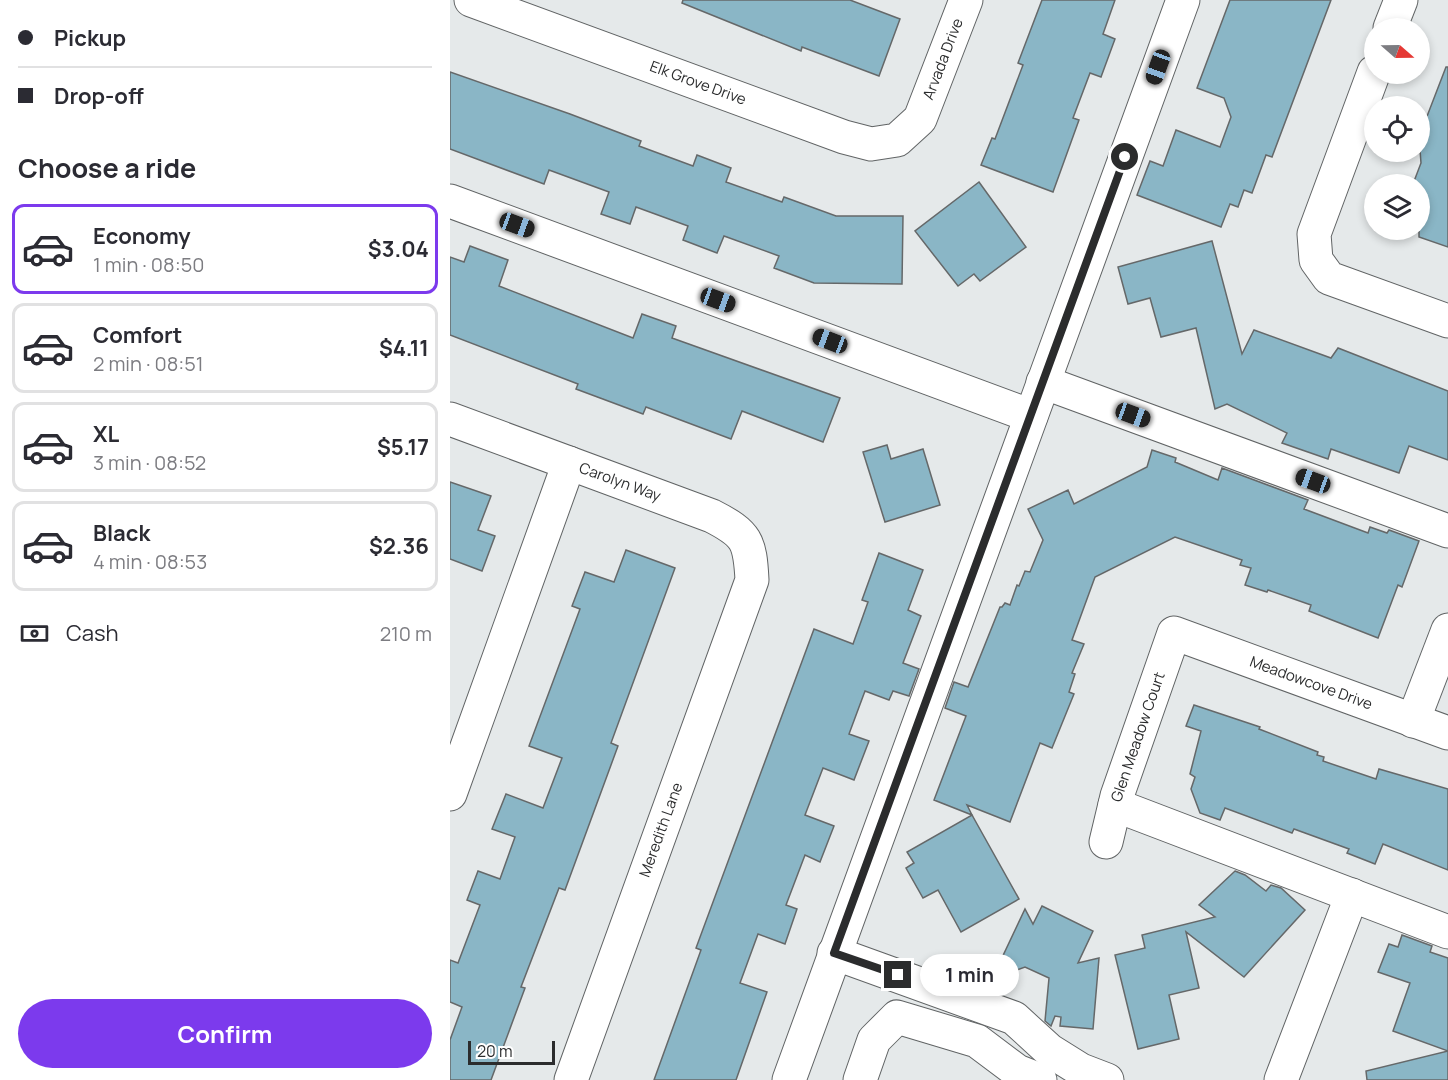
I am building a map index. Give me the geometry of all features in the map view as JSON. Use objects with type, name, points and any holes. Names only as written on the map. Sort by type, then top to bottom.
[{"type":"street","name":"Elk Grove Drive","points":[[471,0],[871,144],[897,140],[920,118]]},
{"type":"street","name":"Arvada Drive","points":[[920,118],[966,0]]},
{"type":"street","points":[[789,1080],[1183,0]]},
{"type":"street","points":[[1394,18],[1401,0]]},
{"type":"street","points":[[1370,84],[1314,234],[1316,260],[1329,278],[1448,321]]},
{"type":"street","points":[[450,201],[1030,416]]},
{"type":"street","points":[[1043,382],[1448,531]]},
{"type":"street","name":"Carolyn Way","points":[[450,419],[712,516],[737,529],[750,551],[752,580]]},
{"type":"street","points":[[450,794],[569,463]]},
{"type":"street","name":"Meredith Lane","points":[[570,1080],[752,580]]},
{"type":"street","points":[[1413,721],[1448,630]]},
{"type":"street","name":"Meadowcove Drive","points":[[1174,633],[1448,734]]},
{"type":"street","name":"Glen Meadow Court","points":[[1106,842],[1115,806],[1174,633]]},
{"type":"street","points":[[1115,806],[1448,932]]},
{"type":"street","points":[[1281,1080],[1352,895]]},
{"type":"street","points":[[834,953],[1014,1018],[1049,1050],[1081,1070],[1107,1080]]},
{"type":"street","points":[[860,1080],[874,1040],[897,1017],[977,1041],[1017,1071],[1040,1080]]},
{"type":"building","points":[[683,0],[850,0],[900,19],[879,76],[802,47],[801,51],[682,3]]},
{"type":"building","points":[[1042,0],[1115,0],[1103,34],[1115,39],[1101,77],[1090,73],[1073,118],[1079,120],[1053,192],[981,165],[992,138],[995,139],[1023,65],[1018,63]]},
{"type":"building","points":[[1230,0],[1331,0],[1272,157],[1266,155],[1252,193],[1244,190],[1238,207],[1230,204],[1221,227],[1137,195],[1150,161],[1163,166],[1176,130],[1220,147],[1231,117],[1224,98],[1197,88]]},
{"type":"building","points":[[1446,67],[1448,67],[1448,247],[1428,240],[1430,240],[1430,174],[1417,174],[1421,162],[1430,162],[1430,108]]},
{"type":"building","points":[[450,72],[641,141],[639,146],[693,166],[697,155],[731,168],[726,182],[782,202],[784,197],[836,216],[903,216],[902,284],[814,283],[774,268],[779,256],[724,236],[717,253],[683,240],[688,226],[636,207],[630,224],[601,214],[609,192],[549,170],[544,184],[450,149]]},
{"type":"building","points":[[979,182],[1026,247],[980,281],[974,274],[958,286],[915,231]]},
{"type":"building","points":[[1212,241],[1242,354],[1254,330],[1331,358],[1338,348],[1448,391],[1448,460],[1409,446],[1399,473],[1331,449],[1328,459],[1282,443],[1287,433],[1227,404],[1215,409],[1196,328],[1161,337],[1150,298],[1128,304],[1118,267]]},
{"type":"building","points":[[470,246],[508,260],[499,286],[633,338],[642,314],[676,326],[672,338],[840,398],[823,442],[742,411],[731,439],[646,407],[643,414],[576,389],[578,384],[450,335],[450,257],[464,262]]},
{"type":"building","points":[[887,445],[891,459],[923,449],[940,505],[885,522],[863,452]]},
{"type":"building","points":[[1152,450],[1176,458],[1175,462],[1218,480],[1222,468],[1308,500],[1304,509],[1368,533],[1370,527],[1387,533],[1389,530],[1419,541],[1402,587],[1398,585],[1378,638],[1309,611],[1311,605],[1268,590],[1267,592],[1245,585],[1251,568],[1240,565],[1242,560],[1175,537],[1095,577],[1072,640],[1084,644],[1072,673],[1075,674],[1069,692],[1074,694],[1052,748],[1040,743],[1010,822],[967,805],[972,815],[934,800],[966,716],[945,708],[954,682],[968,687],[1000,607],[1005,603],[1010,605],[1025,571],[1030,572],[1043,540],[1028,509],[1068,490],[1074,504],[1147,467]]},
{"type":"building","points":[[450,482],[491,496],[478,530],[495,536],[482,571],[450,559]]},
{"type":"building","points":[[626,550],[675,568],[611,743],[618,746],[565,890],[559,888],[521,987],[525,988],[491,1080],[450,1080],[450,1040],[462,1007],[450,1002],[450,960],[458,963],[480,905],[467,900],[478,871],[500,879],[515,837],[492,829],[506,794],[543,808],[562,758],[529,746],[580,609],[572,606],[585,572],[614,582]]},
{"type":"building","points":[[879,553],[923,570],[908,610],[921,616],[903,663],[919,669],[909,696],[893,691],[889,700],[865,691],[849,734],[869,741],[854,780],[823,768],[805,815],[834,826],[820,862],[805,855],[786,905],[797,909],[785,944],[758,934],[740,983],[767,992],[736,1080],[654,1080],[701,950],[696,948],[814,629],[853,644],[868,602],[862,600]]},
{"type":"building","points":[[1194,705],[1260,727],[1259,729],[1318,752],[1317,755],[1324,757],[1323,761],[1376,779],[1379,769],[1448,789],[1448,870],[1383,844],[1375,864],[1347,853],[1349,849],[1294,829],[1292,833],[1225,808],[1220,820],[1200,813],[1191,789],[1195,777],[1190,774],[1201,731],[1186,726]]},
{"type":"building","points":[[972,815],[1019,899],[961,932],[938,890],[923,898],[906,868],[914,863],[907,852]]},
{"type":"building","points":[[1235,871],[1245,875],[1266,891],[1271,885],[1281,888],[1305,910],[1244,977],[1186,932],[1199,988],[1169,995],[1179,1039],[1138,1049],[1115,955],[1145,948],[1142,935],[1215,917],[1199,905]]},
{"type":"building","points":[[1042,906],[1093,931],[1078,963],[1099,958],[1093,1029],[1060,1026],[1061,1017],[1055,1016],[1051,1026],[1045,1021],[1049,978],[1025,967],[1017,970],[1000,962],[1025,909],[1033,924]]},
{"type":"building","points":[[1402,935],[1432,946],[1430,952],[1448,958],[1448,1051],[1393,1031],[1410,983],[1378,972],[1389,944],[1398,947]]},
{"type":"building","points":[[1448,1051],[1448,1080],[1367,1080],[1366,1071]]},
{"type":"route","points":[[898,975],[834,953],[1125,157]]}]
